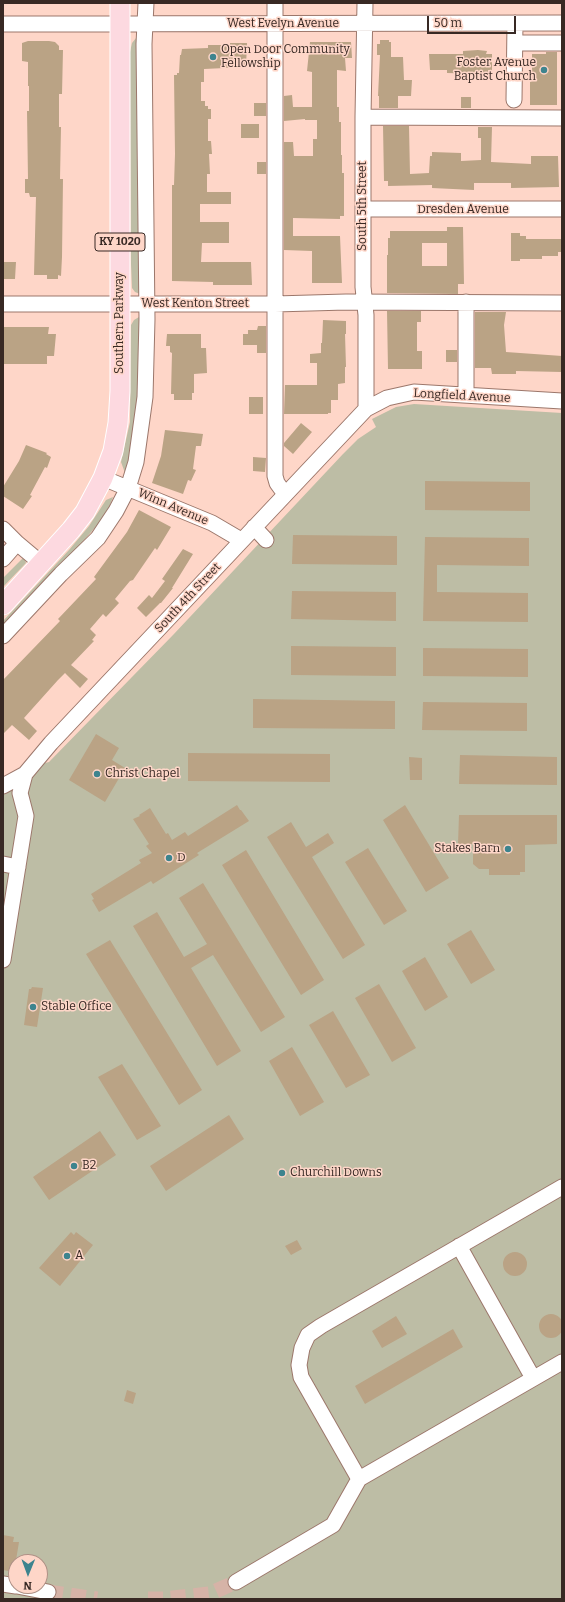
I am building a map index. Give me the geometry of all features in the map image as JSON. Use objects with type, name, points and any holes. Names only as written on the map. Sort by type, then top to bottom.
[{"type":"main road","name":"Southern Parkway","points":[[3,605],[42,564],[85,512],[103,478],[113,451],[118,423],[120,391],[120,3]]},
{"type":"street","points":[[3,636],[61,574],[98,538],[116,511],[128,488],[136,462],[145,397],[147,304],[144,24],[146,3]]},
{"type":"street","points":[[275,3],[275,476],[277,483],[285,494]]},
{"type":"street","name":"South 5th Street","points":[[365,3],[366,25],[363,118],[363,209],[364,302],[366,315],[366,409]]},
{"type":"street","points":[[514,100],[515,23]]},
{"type":"street","name":"West Evelyn Avenue","points":[[3,24],[366,25],[562,23]]},
{"type":"street","points":[[515,43],[562,43]]},
{"type":"street","points":[[363,118],[562,118]]},
{"type":"street","name":"Dresden Avenue","points":[[363,209],[562,209]]},
{"type":"street","name":"West Kenton Street","points":[[3,304],[275,304],[364,302],[562,303]]},
{"type":"street","points":[[466,302],[466,395]]},
{"type":"street","name":"Longfield Avenue","points":[[366,409],[387,398],[403,394],[426,393],[562,402]]},
{"type":"street","name":"South 4th Street","points":[[18,867],[26,816],[20,793],[26,774],[47,748],[241,540],[366,409]]},
{"type":"street","name":"Winn Avenue","points":[[103,478],[212,523],[241,540]]},
{"type":"street","points":[[254,527],[266,540]]},
{"type":"street","points":[[3,529],[42,564]]},
{"type":"street","points":[[3,558],[17,543]]},
{"type":"street","points":[[3,786],[26,774]]},
{"type":"street","points":[[3,864],[18,867],[9,892],[3,960]]},
{"type":"street","points":[[359,1479],[300,1378],[299,1365],[302,1348],[308,1335],[321,1326],[562,1187]]},
{"type":"street","points":[[459,1246],[533,1378]]},
{"type":"street","points":[[236,1582],[333,1525],[359,1479],[562,1362]]},
{"type":"green space","points":[[138,37],[140,294],[135,292],[132,288],[131,264],[130,52],[132,43]]},
{"type":"green space","points":[[139,317],[140,376],[135,437],[125,473],[121,462],[130,422],[131,325],[134,320]]},
{"type":"green space","name":"Churchill Downs","points":[[414,404],[562,413],[562,1599],[3,1599],[3,785],[14,771],[49,762],[173,635],[343,454],[358,439],[376,427],[372,419],[396,407]]},
{"type":"green space","points":[[113,497],[106,515],[3,628],[3,621],[69,550],[89,526],[106,500]]},
{"type":"green space","points":[[24,557],[26,563],[3,587],[3,578]]},
{"type":"building","points":[[380,40],[389,40],[389,42],[391,42],[391,57],[403,57],[404,80],[412,80],[411,96],[398,96],[398,108],[379,108],[378,96],[380,55],[377,55],[377,44],[380,44]]},
{"type":"building","points":[[28,41],[55,42],[59,46],[59,50],[63,50],[62,94],[59,94],[59,127],[61,127],[60,179],[63,179],[62,257],[61,276],[58,275],[58,279],[47,279],[47,275],[34,275],[36,197],[30,197],[29,193],[25,193],[25,179],[28,179],[27,111],[29,111],[29,86],[28,62],[22,61],[22,43]]},
{"type":"building","points":[[310,42],[351,42],[352,58],[345,58],[346,71],[337,70],[337,107],[339,107],[339,122],[341,122],[342,173],[344,173],[344,216],[340,216],[340,219],[293,218],[293,236],[340,236],[342,283],[312,283],[312,251],[284,250],[284,142],[293,142],[294,156],[313,156],[313,139],[317,139],[317,120],[305,119],[284,121],[284,96],[292,95],[293,107],[312,107],[312,72],[307,71]]},
{"type":"building","points":[[230,43],[247,43],[246,67],[204,69],[204,82],[201,82],[201,101],[205,101],[205,106],[208,106],[208,109],[211,109],[211,119],[208,119],[208,141],[211,141],[212,154],[209,154],[210,174],[207,174],[207,192],[231,192],[231,204],[200,204],[200,222],[229,222],[229,243],[202,243],[201,262],[251,262],[252,285],[213,285],[213,282],[172,281],[172,185],[174,185],[175,154],[174,75],[179,73],[180,55],[182,49],[208,48],[208,45],[230,45]]},
{"type":"building","points":[[463,51],[487,51],[486,54],[492,54],[492,71],[488,70],[488,74],[447,73],[447,70],[430,70],[429,54],[463,54]]},
{"type":"building","name":"Foster Avenue Baptist Church","points":[[546,52],[557,52],[557,105],[530,105],[532,54],[546,54]]},
{"type":"building","points":[[461,97],[471,97],[471,108],[461,108]]},
{"type":"building","points":[[254,103],[266,103],[266,116],[254,116]]},
{"type":"building","points":[[241,124],[259,124],[259,138],[241,138]]},
{"type":"building","points":[[383,126],[409,126],[410,174],[429,173],[430,156],[432,156],[432,152],[461,153],[461,161],[481,160],[481,138],[478,138],[478,127],[492,127],[491,162],[531,164],[531,156],[558,156],[559,187],[511,188],[511,183],[474,183],[474,190],[432,188],[432,185],[388,186],[388,181],[384,181]]},
{"type":"building","points":[[257,162],[266,162],[266,174],[257,174]]},
{"type":"building","points":[[447,227],[463,227],[464,284],[458,284],[458,294],[387,293],[387,255],[390,231],[447,231]],"holes":[[[422,243],[447,243],[447,266],[422,266]]]},
{"type":"building","points":[[511,233],[520,233],[520,236],[526,236],[526,239],[562,239],[562,252],[558,252],[558,256],[542,256],[542,259],[520,259],[520,261],[511,261]]},
{"type":"building","points":[[3,262],[16,262],[15,279],[3,279]]},
{"type":"building","points":[[387,311],[421,311],[421,322],[417,322],[417,351],[422,351],[422,369],[388,369]]},
{"type":"building","points":[[475,312],[506,312],[504,325],[506,352],[562,356],[562,372],[516,371],[516,374],[492,374],[491,368],[475,368]]},
{"type":"building","points":[[323,320],[346,321],[345,383],[338,384],[338,400],[331,400],[331,413],[328,414],[284,414],[285,385],[317,385],[317,363],[310,363],[310,354],[321,353]]},
{"type":"building","points":[[258,326],[266,326],[266,353],[257,353],[257,345],[243,345],[243,334],[248,334],[248,330],[257,330]]},
{"type":"building","points":[[3,327],[49,327],[48,334],[56,334],[54,356],[47,356],[47,364],[3,364]]},
{"type":"building","points":[[167,334],[201,334],[201,348],[206,348],[207,373],[194,374],[194,393],[192,393],[192,400],[174,400],[174,394],[171,394],[172,353],[170,352],[170,346],[166,346]]},
{"type":"building","points":[[446,350],[457,350],[457,362],[446,362]]},
{"type":"building","points":[[249,397],[263,397],[263,414],[249,414]]},
{"type":"building","points":[[301,423],[312,432],[293,454],[284,446],[284,443]]},
{"type":"building","points":[[165,430],[203,434],[201,446],[196,446],[193,469],[196,470],[191,481],[188,480],[183,494],[152,483],[161,456]]},
{"type":"building","points":[[26,445],[47,453],[46,454],[51,457],[47,468],[45,467],[30,495],[32,496],[23,509],[3,496],[3,487],[19,461]]},
{"type":"building","points":[[253,457],[266,458],[265,472],[253,471]]},
{"type":"building","points":[[425,481],[530,482],[530,511],[425,510]]},
{"type":"building","points":[[139,510],[171,527],[157,550],[155,548],[133,580],[130,581],[115,599],[119,603],[106,617],[103,614],[90,629],[96,635],[92,640],[94,641],[71,665],[88,679],[80,688],[65,673],[58,680],[24,718],[37,731],[29,740],[12,725],[3,734],[3,680],[60,621],[58,619],[96,579],[94,577],[127,532]]},
{"type":"building","points":[[293,535],[397,536],[397,565],[292,564]]},
{"type":"building","points":[[425,537],[529,538],[529,566],[437,565],[437,592],[528,593],[528,622],[423,621]]},
{"type":"building","points":[[183,549],[193,554],[173,588],[161,603],[146,617],[137,608],[149,595],[152,598],[165,581],[162,579]]},
{"type":"building","points":[[292,591],[396,592],[396,621],[291,619]]},
{"type":"building","points":[[291,646],[396,647],[396,676],[291,675]]},
{"type":"building","points":[[423,648],[528,649],[528,677],[423,676]]},
{"type":"building","points":[[253,699],[395,701],[395,729],[253,728]]},
{"type":"building","points":[[423,702],[527,703],[527,731],[422,730]]},
{"type":"building","name":"Christ Chapel","points":[[96,734],[119,748],[112,760],[125,768],[105,802],[69,780]]},
{"type":"building","points":[[188,753],[330,754],[330,782],[188,781]]},
{"type":"building","points":[[460,755],[557,757],[557,785],[459,784]]},
{"type":"building","points":[[409,757],[422,758],[422,780],[410,780]]},
{"type":"building","name":"D","points":[[237,805],[249,821],[197,853],[199,855],[153,884],[151,881],[99,912],[92,900],[94,899],[91,894],[141,863],[139,860],[152,853],[146,846],[149,844],[133,819],[140,816],[139,815],[150,808],[166,834],[168,833],[172,840],[185,832],[188,836]]},
{"type":"building","points":[[405,805],[449,878],[426,892],[383,820]]},
{"type":"building","name":"Stakes Barn","points":[[459,815],[557,815],[557,844],[525,845],[525,872],[520,872],[520,875],[489,875],[489,869],[479,869],[473,864],[473,844],[458,844]]},
{"type":"building","points":[[291,822],[306,847],[328,833],[334,843],[312,857],[365,945],[343,959],[267,837]]},
{"type":"building","points":[[368,848],[407,911],[384,925],[345,862]]},
{"type":"building","points":[[246,850],[324,980],[301,995],[222,865]]},
{"type":"building","points":[[203,883],[285,1017],[261,1032],[213,955],[191,968],[241,1051],[217,1066],[133,926],[157,912],[184,957],[207,944],[179,898]]},
{"type":"building","points":[[471,930],[495,970],[471,984],[447,944]]},
{"type":"building","points":[[110,940],[202,1090],[179,1105],[86,954]]},
{"type":"building","points":[[425,957],[448,997],[425,1011],[402,971]]},
{"type":"building","points":[[379,984],[416,1048],[392,1062],[355,998]]},
{"type":"building","name":"Stable Office","points":[[32,987],[43,988],[37,1027],[24,1025],[29,989]]},
{"type":"building","points":[[333,1011],[370,1075],[346,1088],[309,1025]]},
{"type":"building","points":[[292,1047],[324,1102],[300,1116],[269,1061]]},
{"type":"building","points":[[122,1064],[161,1126],[137,1140],[98,1077]]},
{"type":"building","points":[[229,1115],[244,1139],[166,1191],[150,1166]]},
{"type":"building","name":"B2","points":[[100,1131],[116,1155],[49,1200],[33,1177]]},
{"type":"building","name":"A","points":[[71,1232],[74,1235],[76,1232],[93,1245],[60,1286],[39,1268]]},
{"type":"building","points":[[297,1240],[302,1249],[291,1255],[285,1246]]},
{"type":"building","points":[[515,1252],[520,1253],[526,1259],[526,1269],[520,1275],[515,1276],[510,1275],[504,1269],[503,1264],[504,1259],[510,1253]]},
{"type":"building","points":[[551,1314],[556,1315],[562,1321],[562,1331],[556,1337],[551,1338],[546,1337],[540,1331],[539,1326],[540,1321],[546,1315]]},
{"type":"building","points":[[396,1316],[407,1334],[382,1348],[372,1331]]},
{"type":"building","points":[[453,1329],[463,1347],[365,1404],[355,1386]]},
{"type":"building","points":[[127,1390],[136,1393],[133,1404],[124,1401]]},
{"type":"building","points":[[3,1535],[14,1537],[13,1542],[19,1542],[17,1554],[8,1554],[8,1571],[3,1570]]},
{"type":"tunnel","points":[[148,1599],[164,1599],[209,1594],[236,1582]]},
{"type":"tunnel","points":[[48,1592],[97,1599]]},
{"type":"place","name":"Open Door Community Fellowship","points":[[213,57]]},
{"type":"place","name":"Foster Avenue Baptist Church","points":[[544,70]]},
{"type":"place","name":"Christ Chapel","points":[[97,774]]},
{"type":"place","name":"Stakes Barn","points":[[508,849]]},
{"type":"place","name":"D","points":[[169,858]]},
{"type":"place","name":"Stable Office","points":[[33,1007]]},
{"type":"place","name":"B2","points":[[74,1166]]},
{"type":"place","name":"Churchill Downs","points":[[282,1173]]},
{"type":"place","name":"A","points":[[67,1256]]}]
